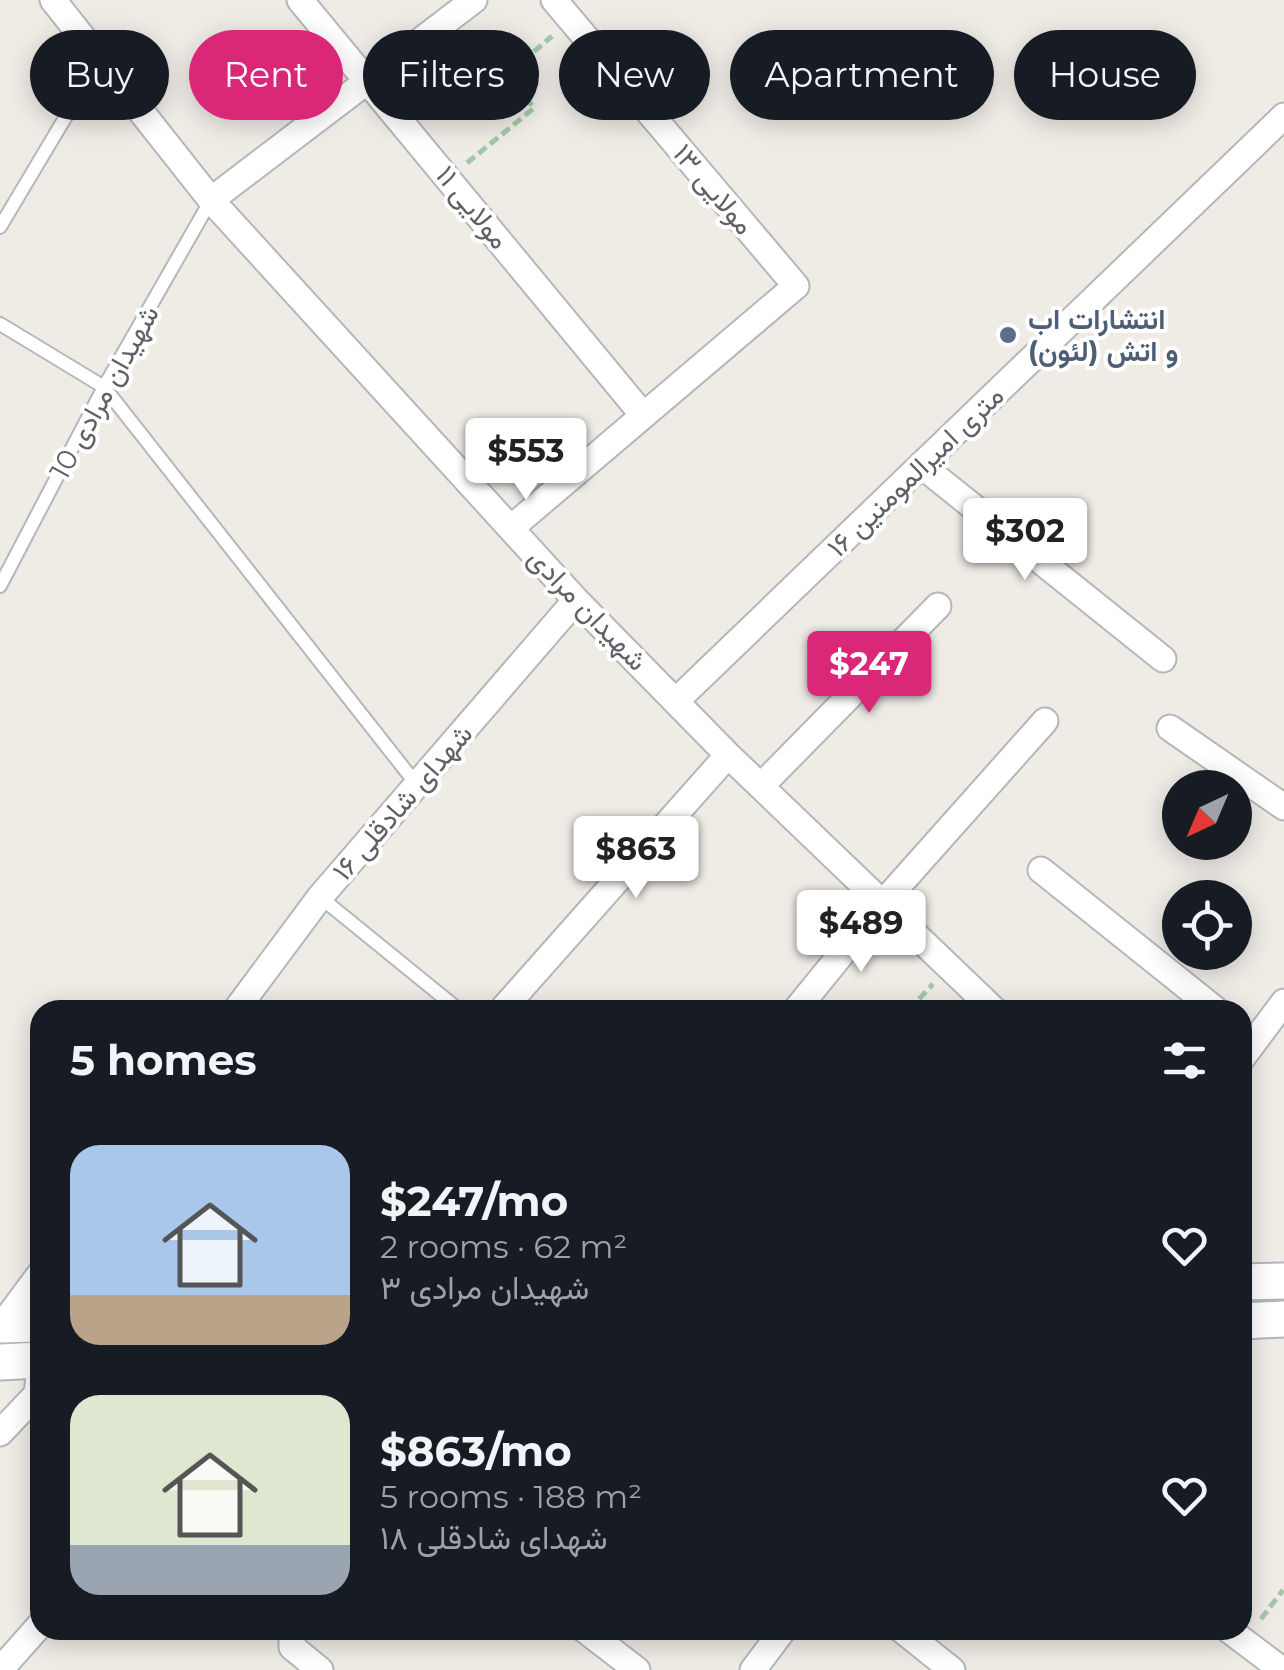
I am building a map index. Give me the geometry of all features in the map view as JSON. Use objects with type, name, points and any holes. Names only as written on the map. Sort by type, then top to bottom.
[{"type":"main road","points":[[1252,1282],[1284,1281]]},
{"type":"main road","points":[[1252,1320],[1284,1319]]},
{"type":"main road","points":[[1,1325],[30,1324]]},
{"type":"main road","points":[[0,1362],[30,1364]]},
{"type":"street","name":"شهیدان مرادی","points":[[53,0],[76,30]]},
{"type":"street","name":"مولایی ۱۱","points":[[300,0],[363,73]]},
{"type":"street","points":[[435,30],[474,0]]},
{"type":"street","name":"مولایی ۱۳","points":[[562,10],[796,286],[644,415]]},
{"type":"street","points":[[211,200],[363,85]]},
{"type":"street","name":"۱۶ متری امیرالمومنین","points":[[676,700],[1284,116]]},
{"type":"street","name":"شهیدان مرادی","points":[[147,120],[211,200],[576,600],[728,754],[983,1000]]},
{"type":"street","name":"مولایی ۱۱","points":[[402,120],[644,415]]},
{"type":"street","points":[[511,528],[644,415]]},
{"type":"street","points":[[921,465],[1164,658]]},
{"type":"street","name":"شهدای شادقلی ۱۶","points":[[243,1000],[320,896],[576,600]]},
{"type":"street","points":[[761,786],[938,606]]},
{"type":"street","points":[[804,1000],[882,904],[1045,721]]},
{"type":"street","points":[[1170,728],[1284,807]]},
{"type":"street","points":[[511,1000],[728,754]]},
{"type":"street","points":[[1041,870],[1204,1000]]},
{"type":"street","points":[[1252,1038],[1284,1002]]},
{"type":"street","points":[[1,1325],[30,1287]]},
{"type":"street","points":[[0,1434],[30,1402]]},
{"type":"street","points":[[9,1662],[30,1637]]},
{"type":"street","points":[[292,1640],[292,1647],[320,1670]]},
{"type":"street","points":[[598,1640],[636,1670]]},
{"type":"street","points":[[754,1670],[776,1640]]},
{"type":"street","points":[[914,1640],[952,1670]]},
{"type":"street","points":[[1241,1640],[1282,1670]]},
{"type":"lane","points":[[0,227],[64,120]]},
{"type":"lane","name":"شهیدان مرادی 10","points":[[0,586],[104,386],[211,200]]},
{"type":"lane","points":[[0,324],[104,386],[417,785]]},
{"type":"lane","points":[[320,896],[447,1000]]},
{"type":"path","points":[[449,178],[534,108],[507,76],[562,10]]},
{"type":"path","points":[[1252,1620],[1283,1590]]},
{"type":"place","name":"انتشارات اب و اتش (لئون)","points":[[1008,335]]}]
